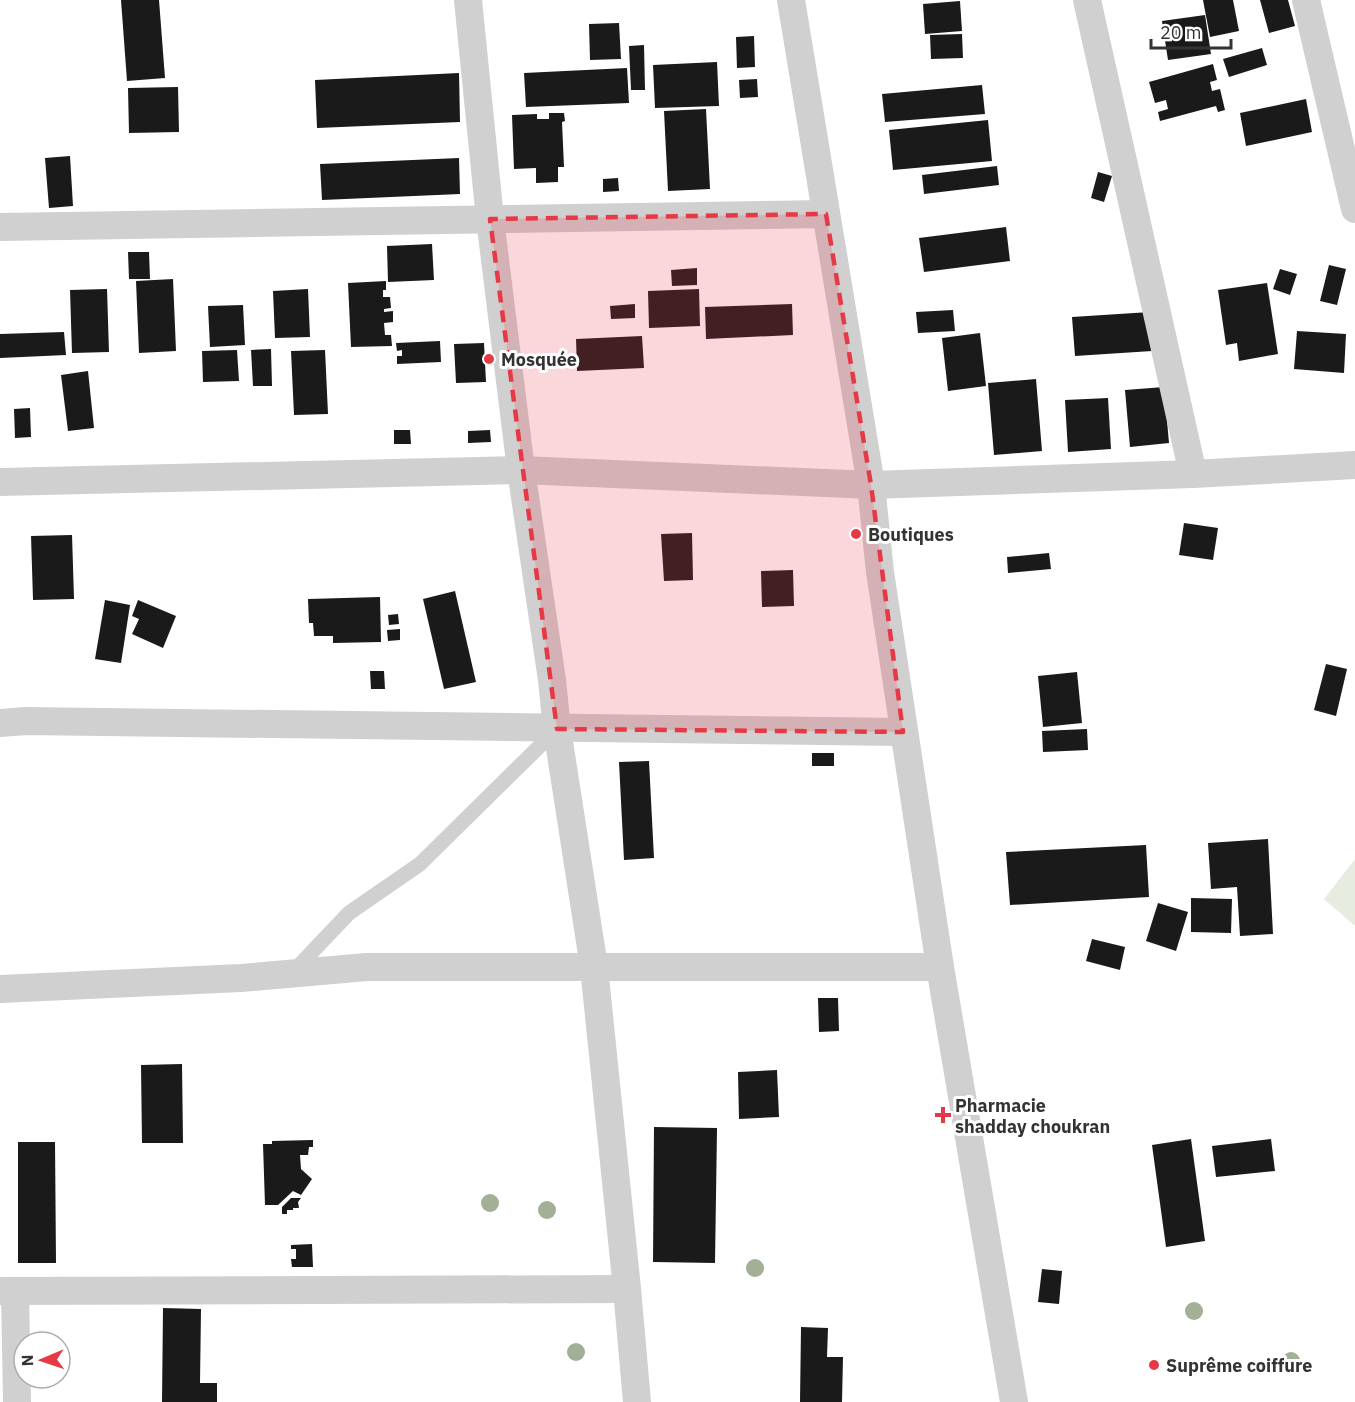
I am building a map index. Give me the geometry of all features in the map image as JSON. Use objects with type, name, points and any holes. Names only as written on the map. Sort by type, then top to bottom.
[{"type":"street","points":[[468,0],[490,219],[521,470],[557,729],[594,967],[637,1402]]},
{"type":"street","points":[[791,0],[871,485],[880,572],[939,967],[1014,1402]]},
{"type":"street","points":[[1087,0],[1193,474]]},
{"type":"street","points":[[1306,0],[1355,209]]},
{"type":"street","points":[[0,227],[826,214]]},
{"type":"street","points":[[0,482],[521,470],[871,485],[1193,474],[1355,465]]},
{"type":"street","points":[[0,723],[26,721],[903,732]]},
{"type":"street","points":[[0,990],[241,978],[368,966],[939,967]]},
{"type":"street","points":[[17,1402],[8,1291],[627,1289]]},
{"type":"lane","points":[[292,973],[349,913],[420,864],[557,729]]},
{"type":"highlighted area","points":[[826,214],[871,485],[903,732],[557,729],[490,219]]},
{"type":"shaded area","points":[[1355,859],[1355,926],[1324,899]]},
{"type":"building","points":[[121,0],[159,0],[165,78],[127,81]]},
{"type":"building","points":[[1203,0],[1233,0],[1239,31],[1210,37]]},
{"type":"building","points":[[1260,0],[1288,0],[1295,26],[1269,33]]},
{"type":"building","points":[[960,1],[962,31],[925,34],[923,4]]},
{"type":"building","points":[[1205,15],[1211,54],[1168,60],[1162,21]]},
{"type":"building","points":[[619,23],[621,59],[590,60],[589,24]]},
{"type":"building","points":[[962,34],[963,58],[931,59],[930,35]]},
{"type":"building","points":[[754,36],[755,67],[737,68],[736,37]]},
{"type":"building","points":[[644,45],[645,90],[631,90],[629,46]]},
{"type":"building","points":[[1262,48],[1267,65],[1229,77],[1223,59]]},
{"type":"building","points":[[717,62],[719,106],[655,108],[653,65]]},
{"type":"building","points":[[1213,64],[1217,80],[1210,82],[1212,91],[1220,89],[1225,110],[1218,112],[1216,106],[1160,121],[1158,112],[1168,109],[1166,100],[1155,103],[1149,82]]},
{"type":"building","points":[[627,68],[629,103],[526,107],[524,73]]},
{"type":"building","points":[[459,73],[460,122],[317,128],[315,80]]},
{"type":"building","points":[[757,79],[758,97],[740,98],[739,80]]},
{"type":"building","points":[[982,85],[985,114],[885,122],[882,94]]},
{"type":"building","points":[[178,87],[179,132],[129,133],[128,88]]},
{"type":"building","points":[[1306,99],[1312,132],[1246,146],[1240,113]]},
{"type":"building","points":[[706,109],[710,189],[668,191],[664,111]]},
{"type":"building","points":[[549,113],[564,113],[565,121],[562,122],[564,167],[558,167],[558,182],[536,183],[536,168],[514,169],[512,115],[537,114],[537,119],[549,119]]},
{"type":"building","points":[[988,120],[992,161],[893,170],[889,130]]},
{"type":"building","points":[[70,156],[73,206],[49,208],[45,158]]},
{"type":"building","points":[[459,158],[460,194],[322,200],[320,164]]},
{"type":"building","points":[[997,166],[999,185],[924,194],[922,175]]},
{"type":"building","points":[[1098,172],[1112,176],[1104,202],[1091,198]]},
{"type":"building","points":[[618,178],[619,191],[603,192],[603,179]]},
{"type":"building","points":[[1006,227],[1010,261],[924,272],[919,238]]},
{"type":"building","points":[[432,244],[434,280],[388,282],[387,246]]},
{"type":"building","points":[[128,252],[149,252],[150,279],[129,279]]},
{"type":"building","points":[[1329,265],[1346,269],[1337,305],[1320,301]]},
{"type":"building","points":[[697,268],[697,285],[672,286],[671,270]]},
{"type":"building","points":[[1280,269],[1297,274],[1290,295],[1273,289]]},
{"type":"building","points":[[173,279],[176,351],[139,353],[136,281]]},
{"type":"building","points":[[386,281],[383,297],[390,297],[391,308],[384,309],[384,312],[393,311],[393,322],[384,323],[385,335],[391,335],[392,346],[351,347],[348,283]]},
{"type":"building","points":[[1267,283],[1278,354],[1239,361],[1237,343],[1226,345],[1218,290]]},
{"type":"building","points":[[107,289],[109,352],[72,353],[70,290]]},
{"type":"building","points":[[308,289],[310,337],[275,338],[273,291]]},
{"type":"building","points":[[699,289],[700,326],[649,328],[648,291]]},
{"type":"building","points":[[635,304],[635,318],[611,319],[610,306]]},
{"type":"building","points":[[792,304],[793,335],[706,339],[705,307]]},
{"type":"building","points":[[243,305],[245,345],[210,347],[208,306]]},
{"type":"building","points":[[953,310],[955,331],[918,333],[916,312]]},
{"type":"building","points":[[1150,312],[1152,351],[1075,356],[1072,317]]},
{"type":"building","points":[[1297,331],[1346,334],[1344,373],[1294,369]]},
{"type":"building","points":[[64,332],[66,355],[0,358],[0,334]]},
{"type":"building","points":[[980,333],[986,386],[948,391],[942,338]]},
{"type":"building","points":[[642,336],[644,368],[577,371],[576,339]]},
{"type":"building","points":[[440,341],[441,362],[397,364],[397,356],[402,356],[402,350],[397,351],[396,343]]},
{"type":"building","points":[[484,343],[486,382],[456,383],[454,344]]},
{"type":"building","points":[[271,349],[272,386],[253,386],[251,350]]},
{"type":"building","points":[[237,350],[239,381],[203,382],[202,351]]},
{"type":"building","points":[[325,350],[328,414],[294,415],[291,351]]},
{"type":"building","points":[[88,371],[94,428],[68,431],[61,375]]},
{"type":"building","points":[[1036,379],[1042,451],[994,455],[988,383]]},
{"type":"building","points":[[1164,387],[1169,443],[1130,447],[1125,390]]},
{"type":"building","points":[[1108,398],[1111,449],[1068,452],[1065,400]]},
{"type":"building","points":[[30,408],[31,437],[15,438],[14,409]]},
{"type":"building","points":[[394,430],[410,430],[411,444],[394,444]]},
{"type":"building","points":[[490,430],[491,442],[468,443],[468,431]]},
{"type":"building","points":[[1184,523],[1218,528],[1213,560],[1179,555]]},
{"type":"building","points":[[692,533],[693,580],[664,581],[661,534]]},
{"type":"building","points":[[72,535],[74,599],[33,600],[31,536]]},
{"type":"building","points":[[1049,553],[1051,569],[1008,573],[1007,557]]},
{"type":"building","points":[[793,570],[794,606],[762,607],[761,571]]},
{"type":"building","points":[[455,591],[476,682],[444,689],[423,599]]},
{"type":"building","points":[[380,597],[381,642],[333,643],[333,636],[314,636],[313,623],[309,623],[308,599]]},
{"type":"building","points":[[105,600],[130,605],[121,663],[95,659]]},
{"type":"building","points":[[138,600],[176,616],[163,648],[132,634],[139,619],[132,616]]},
{"type":"building","points":[[398,614],[399,624],[389,625],[388,615]]},
{"type":"building","points":[[400,629],[400,640],[388,641],[387,630]]},
{"type":"building","points":[[1326,664],[1347,669],[1336,716],[1314,710]]},
{"type":"building","points":[[370,671],[384,671],[385,689],[371,689]]},
{"type":"building","points":[[1077,672],[1082,723],[1043,727],[1038,676]]},
{"type":"building","points":[[1087,729],[1088,750],[1043,752],[1042,731]]},
{"type":"building","points":[[812,753],[834,753],[834,766],[812,766]]},
{"type":"building","points":[[649,761],[654,858],[624,860],[619,762]]},
{"type":"building","points":[[1268,839],[1273,934],[1240,936],[1237,887],[1211,889],[1208,843]]},
{"type":"building","points":[[1146,845],[1149,897],[1010,905],[1006,852]]},
{"type":"building","points":[[1191,898],[1232,899],[1231,933],[1191,932]]},
{"type":"building","points":[[1158,903],[1188,912],[1176,951],[1146,941]]},
{"type":"building","points":[[1092,939],[1125,947],[1120,970],[1086,961]]},
{"type":"building","points":[[818,998],[838,998],[839,1031],[819,1032]]},
{"type":"building","points":[[182,1064],[183,1143],[142,1143],[141,1065]]},
{"type":"building","points":[[777,1070],[779,1117],[739,1119],[738,1072]]},
{"type":"building","points":[[654,1127],[717,1128],[715,1263],[653,1262]]},
{"type":"building","points":[[1191,1139],[1205,1241],[1166,1247],[1152,1145]]},
{"type":"building","points":[[1271,1139],[1275,1171],[1216,1177],[1212,1146]]},
{"type":"building","points":[[313,1140],[313,1147],[309,1147],[308,1155],[300,1155],[301,1169],[312,1179],[301,1195],[293,1191],[278,1205],[265,1205],[263,1144],[272,1144],[272,1141]]},
{"type":"building","points":[[18,1142],[55,1142],[56,1263],[18,1263]]},
{"type":"building","points":[[291,1198],[301,1198],[298,1202],[299,1208],[287,1210],[287,1214],[282,1214],[282,1207]]},
{"type":"building","points":[[312,1244],[313,1267],[292,1267],[291,1259],[296,1259],[296,1249],[291,1249],[291,1245]]},
{"type":"building","points":[[1042,1269],[1062,1271],[1059,1304],[1038,1302]]},
{"type":"building","points":[[163,1308],[201,1309],[200,1383],[217,1383],[217,1402],[162,1402]]},
{"type":"building","points":[[801,1327],[828,1328],[827,1357],[843,1357],[842,1402],[800,1402]]},
{"type":"place","name":"Mosquée","points":[[489,359]]},
{"type":"place","name":"Boutiques","points":[[856,534]]},
{"type":"place","name":"Pharmacie shadday choukran","points":[[943,1115]]},
{"type":"place","name":"Suprême coiffure","points":[[1154,1365]]}]
